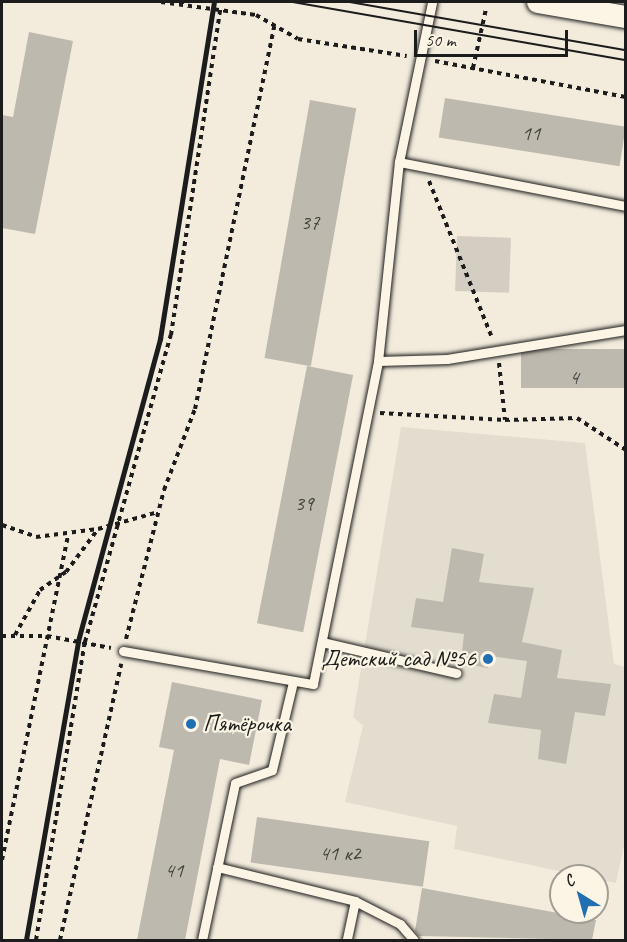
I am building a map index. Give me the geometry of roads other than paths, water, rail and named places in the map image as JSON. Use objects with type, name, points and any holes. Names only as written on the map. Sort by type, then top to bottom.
[{"type":"street","points":[[538,2],[626,17]]},
{"type":"lane","points":[[123,651],[313,684],[378,361],[399,162],[432,2]]},
{"type":"lane","points":[[399,162],[626,206]]},
{"type":"lane","points":[[378,361],[447,359],[626,330]]},
{"type":"lane","points":[[322,642],[456,673]]},
{"type":"lane","points":[[202,940],[235,783],[272,770],[293,682]]},
{"type":"lane","points":[[217,867],[355,901],[400,924],[414,940]]},
{"type":"lane","points":[[347,940],[355,901]]},
{"type":"tram line","points":[[293,2],[626,60]]},
{"type":"tram line","points":[[350,2],[626,50]]},
{"type":"railway","points":[[26,940],[78,641],[160,339],[214,2]]},
{"type":"place","name":"Детский сад №56","points":[[488,659]]},
{"type":"place","name":"Пятёрочка","points":[[191,724]]}]
